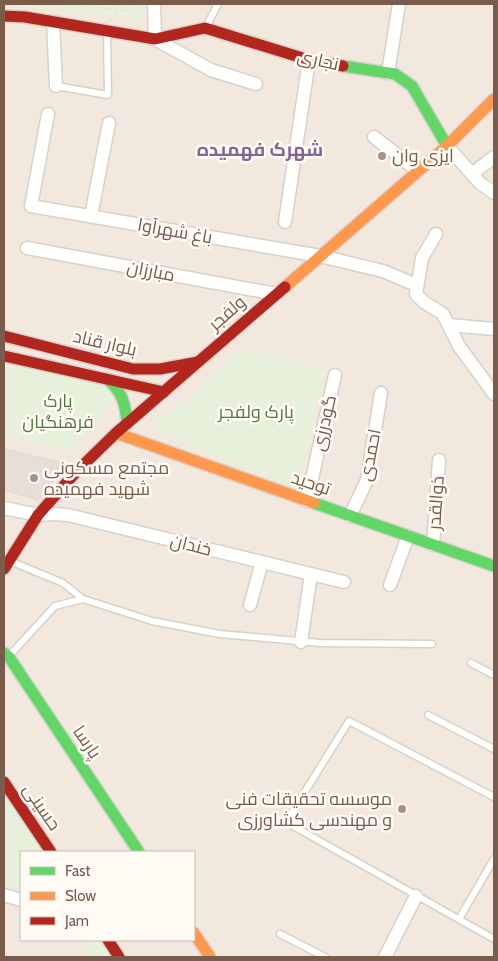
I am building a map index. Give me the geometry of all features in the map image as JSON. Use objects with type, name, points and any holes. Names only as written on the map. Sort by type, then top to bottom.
[{"type":"street","points":[[154,4],[155,39]]},
{"type":"street","points":[[388,73],[399,4]]},
{"type":"street","name":"نجاری","points":[[4,16],[25,17],[155,39],[211,70],[256,84]]},
{"type":"street","points":[[53,22],[56,86]]},
{"type":"street","name":"نجاری","points":[[155,39],[205,28],[310,60],[395,74],[412,86],[447,146]]},
{"type":"street","points":[[285,222],[310,60]]},
{"type":"street","name":"ولفجر","points":[[7,565],[38,515],[76,472],[116,433],[488,112],[494,98]]},
{"type":"street","name":"باغ شهرآوا","points":[[48,114],[31,206],[320,256],[383,271],[416,286]]},
{"type":"street","points":[[91,216],[109,123]]},
{"type":"street","points":[[374,137],[418,171]]},
{"type":"street","points":[[447,146],[480,183],[494,193]]},
{"type":"street","points":[[472,174],[494,157]]},
{"type":"street","points":[[436,234],[422,258],[416,294],[424,302],[443,314],[459,346],[494,394]]},
{"type":"street","name":"مبارزان","points":[[27,248],[276,294]]},
{"type":"street","points":[[449,324],[494,329]]},
{"type":"street","name":"بلوار قناد","points":[[4,336],[133,369],[160,369],[199,361]]},
{"type":"street","name":"بلوار قناد","points":[[4,356],[164,392]]},
{"type":"street","name":"گودرزی","points":[[307,500],[335,375]]},
{"type":"street","points":[[108,379],[122,395],[126,412],[126,424]]},
{"type":"street","name":"احمدی","points":[[350,516],[368,480],[381,392]]},
{"type":"street","name":"توحید","points":[[116,433],[494,566]]},
{"type":"street","name":"ذوالقدر","points":[[433,545],[439,460]]},
{"type":"street","name":"خندان","points":[[4,508],[38,515],[68,515],[344,582]]},
{"type":"street","points":[[390,585],[408,536]]},
{"type":"street","points":[[250,605],[262,562]]},
{"type":"street","points":[[301,642],[311,574]]},
{"type":"street","name":"پارسا","points":[[6,655],[138,851]]},
{"type":"street","name":"حسینی","points":[[4,782],[50,851]]},
{"type":"street","points":[[4,895],[20,900]]},
{"type":"street","points":[[385,957],[416,896]]},
{"type":"street","points":[[195,934],[210,957]]},
{"type":"street","points":[[109,941],[119,957]]},
{"type":"lane","points":[[205,28],[218,4]]},
{"type":"lane","points":[[56,86],[108,95],[106,30]]},
{"type":"lane","points":[[7,565],[63,583],[84,599],[152,621],[220,634],[320,643],[432,644]]},
{"type":"lane","points":[[6,655],[55,606],[84,599]]},
{"type":"lane","points":[[471,663],[494,675]]},
{"type":"lane","points":[[428,715],[494,749]]},
{"type":"lane","points":[[494,797],[349,721],[286,822],[494,939]]},
{"type":"lane","points":[[459,920],[494,858]]},
{"type":"lane","points":[[280,934],[325,957]]},
{"type":"path","points":[[66,4],[125,11],[126,4]]},
{"type":"shaded area","points":[[4,4],[494,4],[494,957],[4,957]]},
{"type":"green space","points":[[141,4],[141,19],[4,5]]},
{"type":"green space","name":"پارک ولفجر","points":[[243,349],[324,369],[298,490],[151,428]]},
{"type":"green space","name":"پارک فرهنگیان","points":[[4,364],[99,384],[111,393],[113,401],[102,417],[68,450],[4,434]]},
{"type":"green space","points":[[4,793],[43,851],[20,851],[20,894],[4,889]]},
{"type":"green space","points":[[88,941],[103,941],[114,957],[85,957]]},
{"type":"building","name":"مجتمع مسکونی شهید فهمیده","points":[[4,449],[68,464],[38,500],[4,490]]},
{"type":"traffic: fast","points":[[343,66],[395,74],[412,86],[447,146]]},
{"type":"traffic: fast","points":[[107,379],[120,394],[126,411],[127,424]]},
{"type":"traffic: fast","points":[[314,503],[494,566]]},
{"type":"traffic: fast","points":[[4,653],[9,657],[138,851]]},
{"type":"traffic: slow","points":[[285,287],[447,146],[494,99]]},
{"type":"traffic: slow","points":[[116,433],[314,503]]},
{"type":"traffic: slow","points":[[195,934],[210,957]]},
{"type":"traffic: jam","points":[[4,16],[25,17],[155,39],[205,28],[309,60],[343,66]]},
{"type":"traffic: jam","points":[[4,569],[38,515],[76,472],[116,433],[285,287]]},
{"type":"traffic: jam","points":[[4,336],[133,369],[160,369],[198,362]]},
{"type":"traffic: jam","points":[[4,356],[164,392]]},
{"type":"traffic: jam","points":[[4,782],[50,851]]},
{"type":"traffic: jam","points":[[109,941],[119,957]]},
{"type":"place","name":"ایزی وان","points":[[382,156]]},
{"type":"place","name":"مجتمع مسکونی شهید فهمیده","points":[[34,478]]},
{"type":"place","name":"موسسه تحقیقات فنی و مهندسی کشاورزی","points":[[402,809]]},
{"type":"district","name":"شهرک فهمیده","points":[[260,149]]}]
